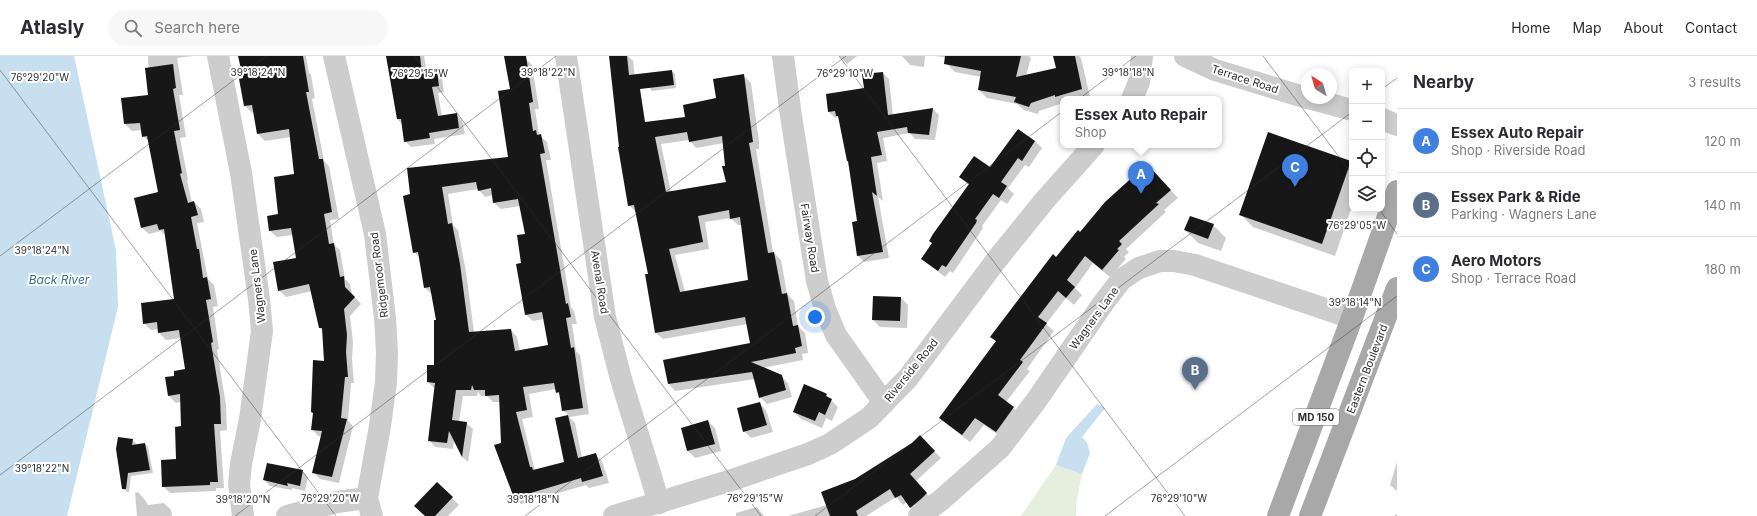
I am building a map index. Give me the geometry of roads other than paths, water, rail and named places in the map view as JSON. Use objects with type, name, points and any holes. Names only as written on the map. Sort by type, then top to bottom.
[{"type":"main road","name":"MD 150","points":[[1278,516],[1352,318],[1397,191]]},
{"type":"main road","name":"Eastern Boulevard","points":[[1310,516],[1397,288]]},
{"type":"street","name":"Wagners Lane","points":[[218,56],[241,173],[259,299],[262,331],[250,419],[241,464],[239,484],[243,516]]},
{"type":"street","name":"Ridgemoor Road","points":[[334,56],[375,234],[385,324],[387,352],[386,382],[370,507]]},
{"type":"street","name":"Avenal Road","points":[[566,56],[605,317],[621,379],[659,503]]},
{"type":"street","name":"Fairway Road","points":[[783,56],[817,281],[825,309],[836,335],[884,403]]},
{"type":"street","points":[[1133,96],[1139,82],[1142,56]]},
{"type":"street","name":"Terrace Road","points":[[1185,56],[1215,70],[1301,96]]},
{"type":"street","name":"Terrace Road","points":[[1330,104],[1349,109]]},
{"type":"street","points":[[1385,120],[1397,125]]},
{"type":"street","name":"Riverside Road","points":[[614,516],[739,478],[825,446],[851,431],[869,418],[908,378],[1002,252],[1044,201],[1091,148]]},
{"type":"street","name":"Wagners Lane","points":[[919,516],[970,476],[1000,448],[1036,400],[1104,302],[1122,279],[1139,268],[1160,261],[1174,261],[1195,265],[1352,318]]},
{"type":"street","points":[[287,516],[337,502],[370,507]]},
{"type":"water","name":"Back River","points":[[0,56],[74,56],[116,250],[118,307],[67,516],[0,516]]},
{"type":"water","points":[[1097,404],[1105,408],[1082,437],[1087,442],[1090,453],[1082,474],[1056,465],[1066,438]]},
{"type":"place","name":"Aero Motors","points":[[1295,187]]},
{"type":"place","name":"Essex Auto Repair","points":[[1141,194]]},
{"type":"place","name":"Essex Park & Ride","points":[[1195,390]]}]
